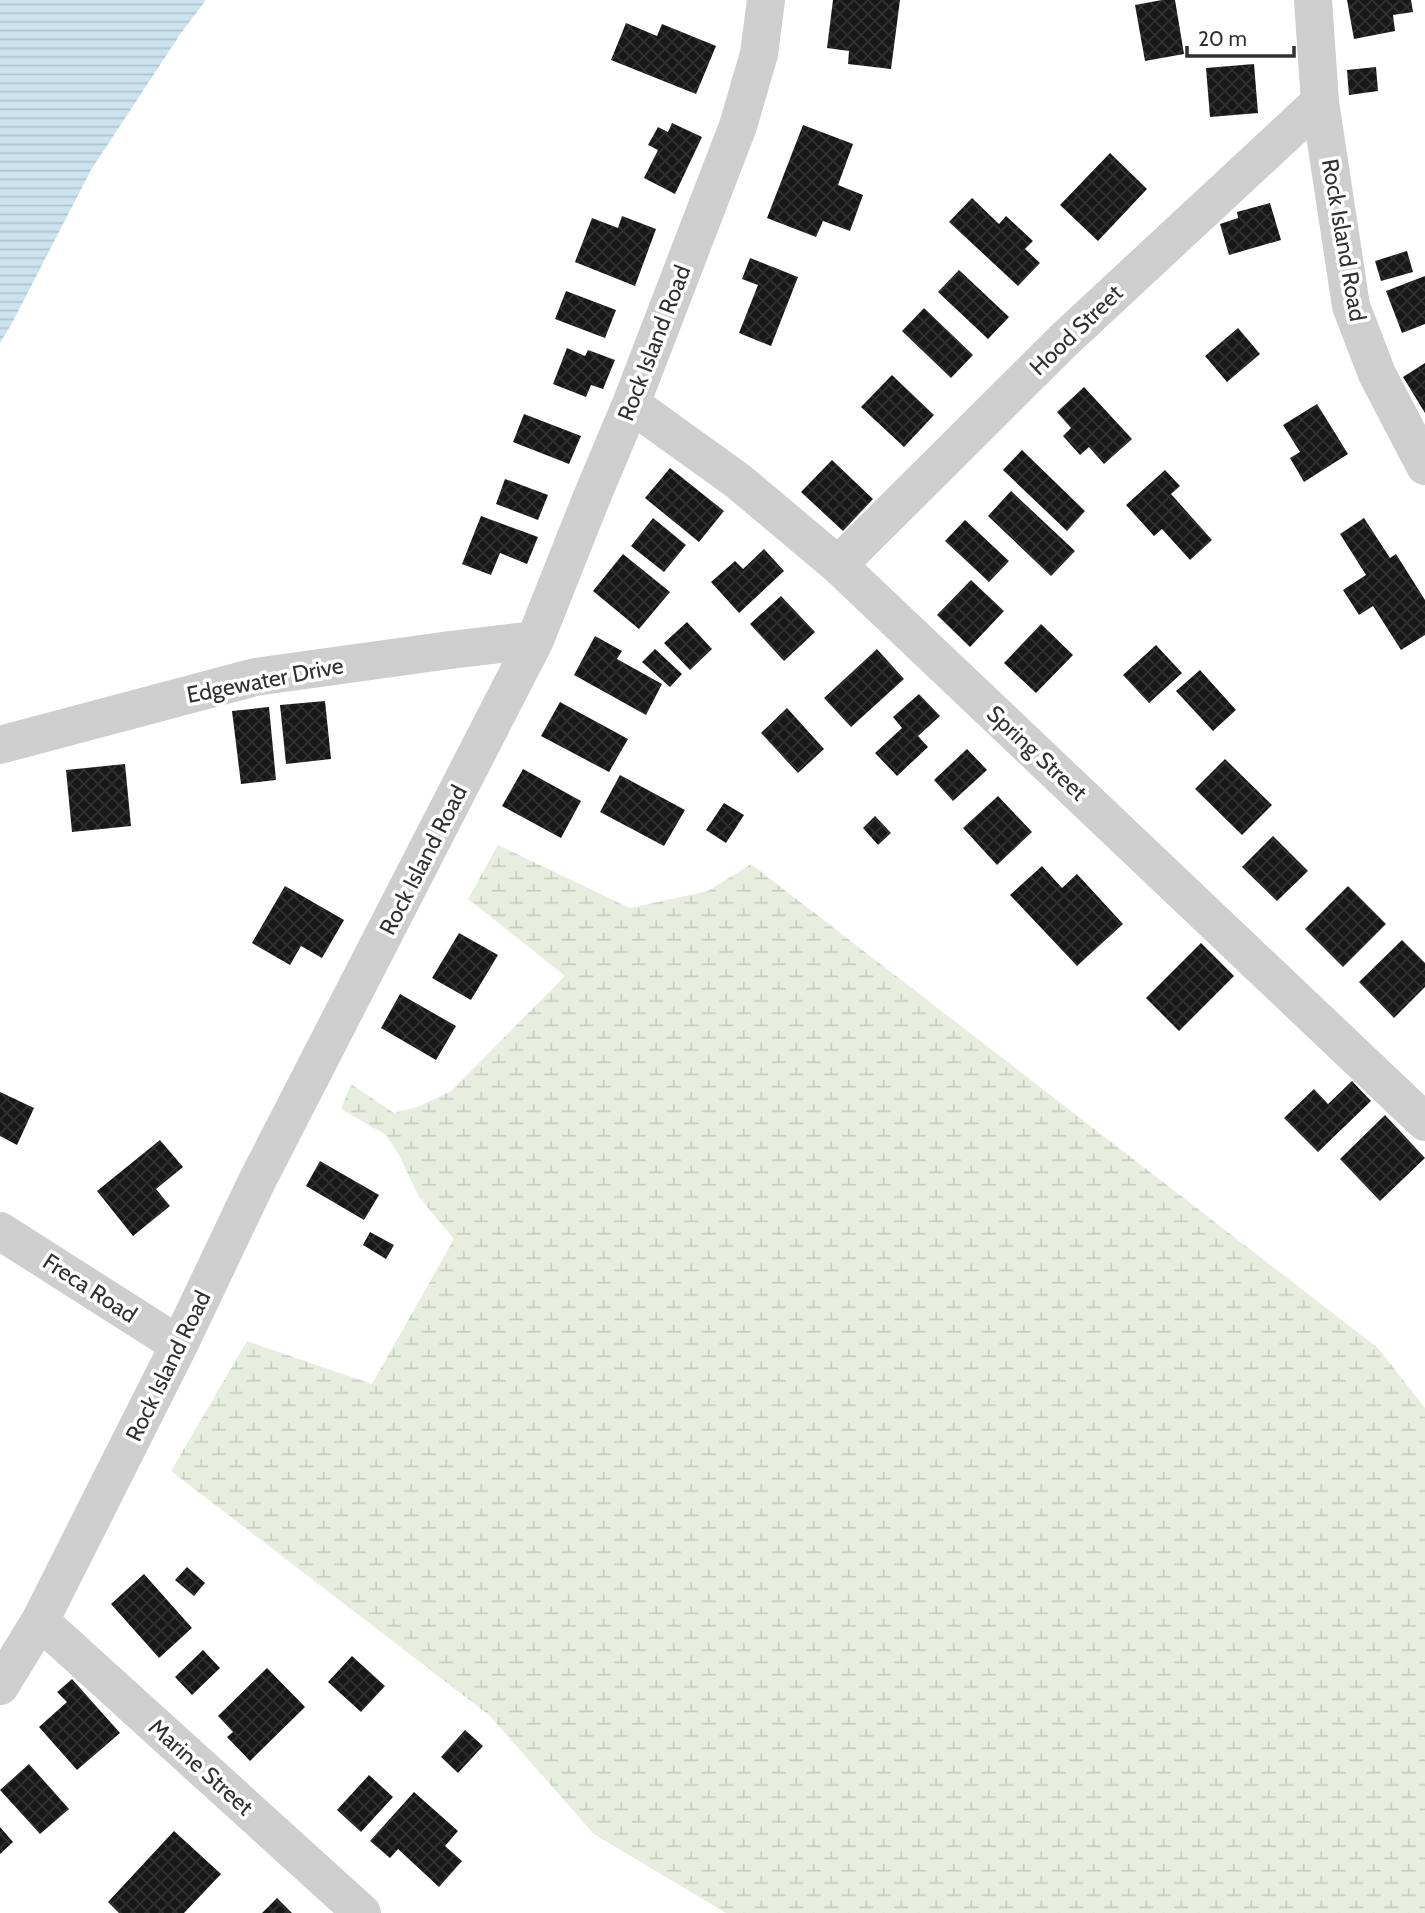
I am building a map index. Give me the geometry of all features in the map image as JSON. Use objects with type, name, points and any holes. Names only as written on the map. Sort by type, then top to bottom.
[{"type":"street","name":"Rock Island Road","points":[[0,1686],[40,1621],[180,1345],[257,1181],[535,640],[631,404],[737,127],[759,54],[766,0]]},
{"type":"street","name":"Rock Island Road","points":[[1313,0],[1320,102],[1351,306],[1377,374],[1425,466]]},
{"type":"street","name":"Hood Street","points":[[838,565],[1064,340],[1320,102]]},
{"type":"street","name":"Spring Street","points":[[631,404],[738,481],[838,565],[1425,1122]]},
{"type":"street","name":"Edgewater Drive","points":[[0,745],[255,677],[535,640]]},
{"type":"street","name":"Freca Road","points":[[0,1231],[180,1345]]},
{"type":"street","name":"Marine Street","points":[[40,1621],[362,1913]]},
{"type":"green space","points":[[498,845],[630,908],[708,891],[751,864],[1378,1348],[1425,1408],[1425,1913],[726,1913],[594,1834],[489,1715],[171,1471],[247,1341],[372,1384],[454,1239],[419,1197],[386,1135],[341,1109],[351,1084],[394,1113],[420,1106],[451,1091],[565,976],[468,899]]},
{"type":"water","points":[[0,0],[206,0],[181,33],[91,170],[0,343]]},
{"type":"building","points":[[833,0],[900,0],[891,69],[848,64],[849,51],[827,48]]},
{"type":"building","points":[[1175,0],[1184,54],[1145,61],[1135,5]]},
{"type":"building","points":[[1347,0],[1411,0],[1413,12],[1393,15],[1395,31],[1354,39]]},
{"type":"building","points":[[626,23],[657,36],[662,24],[716,46],[696,94],[611,60]]},
{"type":"building","points":[[1254,64],[1258,113],[1210,117],[1206,68]]},
{"type":"building","points":[[1376,67],[1378,91],[1349,95],[1347,70]]},
{"type":"building","points":[[672,123],[702,137],[675,194],[644,178],[658,150],[648,145],[658,127],[668,132]]},
{"type":"building","points":[[803,125],[853,144],[838,185],[863,195],[850,231],[823,221],[816,237],[767,218]]},
{"type":"building","points":[[1110,153],[1147,189],[1098,241],[1060,205]]},
{"type":"building","points":[[972,198],[999,224],[1006,216],[1033,241],[1025,249],[1040,263],[1018,286],[949,222]]},
{"type":"building","points":[[1270,203],[1281,240],[1229,255],[1220,224],[1238,218],[1237,212]]},
{"type":"building","points":[[622,216],[656,229],[635,286],[575,262],[592,218],[618,228]]},
{"type":"building","points":[[1407,251],[1413,272],[1381,281],[1375,261]]},
{"type":"building","points":[[750,258],[798,277],[771,346],[739,333],[758,285],[742,279]]},
{"type":"building","points":[[959,270],[1009,317],[988,339],[938,292]]},
{"type":"building","points":[[1425,276],[1425,324],[1402,333],[1386,291]]},
{"type":"building","points":[[566,291],[616,310],[605,338],[555,319]]},
{"type":"building","points":[[924,308],[973,355],[951,378],[902,331]]},
{"type":"building","points":[[1238,328],[1260,354],[1227,382],[1205,356]]},
{"type":"building","points":[[567,348],[585,356],[588,350],[615,360],[603,389],[591,385],[586,397],[553,384]]},
{"type":"building","points":[[1425,363],[1425,413],[1403,377]]},
{"type":"building","points":[[892,375],[934,415],[904,447],[861,407]]},
{"type":"building","points":[[1084,387],[1132,439],[1104,464],[1089,447],[1080,455],[1063,436],[1071,428],[1057,412]]},
{"type":"building","points":[[1317,404],[1348,454],[1304,482],[1290,458],[1300,452],[1283,425]]},
{"type":"building","points":[[524,414],[581,436],[569,464],[513,442]]},
{"type":"building","points":[[1022,450],[1085,511],[1067,531],[1003,470]]},
{"type":"building","points":[[832,460],[873,499],[843,531],[801,492]]},
{"type":"building","points":[[670,468],[724,511],[699,542],[645,498]]},
{"type":"building","points":[[1165,470],[1180,486],[1171,494],[1212,540],[1190,560],[1162,529],[1154,536],[1126,505]]},
{"type":"building","points":[[505,479],[548,495],[538,520],[496,504]]},
{"type":"building","points":[[1011,491],[1075,551],[1051,576],[988,516]]},
{"type":"building","points":[[481,516],[538,537],[527,564],[500,553],[491,575],[462,564]]},
{"type":"building","points":[[653,518],[686,545],[664,572],[631,546]]},
{"type":"building","points":[[1364,518],[1390,558],[1396,554],[1425,600],[1425,635],[1401,650],[1373,606],[1359,615],[1343,590],[1366,575],[1340,534]]},
{"type":"building","points":[[965,520],[1009,561],[989,582],[945,541]]},
{"type":"building","points":[[764,549],[784,571],[739,613],[711,582],[735,561],[743,569]]},
{"type":"building","points":[[623,554],[670,592],[639,629],[593,591]]},
{"type":"building","points":[[971,580],[1004,611],[970,647],[937,615]]},
{"type":"building","points":[[781,596],[815,632],[784,661],[750,624]]},
{"type":"building","points":[[687,622],[712,649],[690,670],[664,643]]},
{"type":"building","points":[[1041,624],[1073,655],[1036,693],[1004,663]]},
{"type":"building","points":[[595,636],[622,651],[617,659],[662,684],[646,715],[574,675]]},
{"type":"building","points":[[1156,645],[1182,673],[1149,703],[1123,675]]},
{"type":"building","points":[[655,649],[682,674],[670,687],[642,662]]},
{"type":"building","points":[[877,649],[904,679],[851,727],[824,698]]},
{"type":"building","points":[[1200,670],[1236,710],[1213,731],[1176,691]]},
{"type":"building","points":[[919,694],[940,716],[918,736],[928,747],[897,776],[875,753],[902,728],[893,717]]},
{"type":"building","points":[[325,701],[331,759],[286,764],[280,705]]},
{"type":"building","points":[[560,702],[628,739],[609,772],[541,736]]},
{"type":"building","points":[[269,707],[276,780],[241,784],[232,711]]},
{"type":"building","points":[[787,708],[824,749],[798,773],[761,733]]},
{"type":"building","points":[[967,749],[987,770],[953,801],[934,780]]},
{"type":"building","points":[[1225,759],[1272,805],[1242,835],[1195,789]]},
{"type":"building","points":[[125,764],[131,826],[72,832],[66,770]]},
{"type":"building","points":[[523,769],[581,801],[561,838],[502,806]]},
{"type":"building","points":[[620,775],[685,810],[664,846],[600,812]]},
{"type":"building","points":[[998,796],[1032,832],[997,865],[963,828]]},
{"type":"building","points":[[724,803],[744,815],[726,843],[706,830]]},
{"type":"building","points":[[875,816],[891,833],[878,845],[863,828]]},
{"type":"building","points":[[1273,836],[1308,871],[1277,901],[1242,867]]},
{"type":"building","points":[[1042,866],[1062,888],[1077,874],[1123,924],[1077,966],[1010,895]]},
{"type":"building","points":[[285,886],[344,920],[322,958],[301,946],[290,965],[252,943]]},
{"type":"building","points":[[1348,886],[1386,924],[1343,967],[1305,929]]},
{"type":"building","points":[[459,933],[498,955],[471,1000],[432,978]]},
{"type":"building","points":[[1402,940],[1425,963],[1425,987],[1394,1018],[1359,982]]},
{"type":"building","points":[[1201,943],[1234,976],[1179,1031],[1146,998]]},
{"type":"building","points":[[400,994],[456,1026],[436,1060],[381,1028]]},
{"type":"building","points":[[1352,1081],[1371,1101],[1318,1152],[1284,1118],[1314,1089],[1328,1104]]},
{"type":"building","points":[[0,1092],[34,1108],[17,1145],[0,1136]]},
{"type":"building","points":[[1385,1115],[1425,1158],[1380,1201],[1340,1159]]},
{"type":"building","points":[[160,1140],[183,1167],[156,1189],[170,1206],[133,1236],[97,1191]]},
{"type":"building","points":[[320,1161],[379,1195],[364,1220],[306,1186]]},
{"type":"building","points":[[370,1232],[394,1245],[386,1259],[363,1245]]},
{"type":"building","points":[[187,1567],[205,1583],[194,1596],[175,1580]]},
{"type":"building","points":[[144,1574],[192,1628],[159,1658],[111,1604]]},
{"type":"building","points":[[203,1650],[220,1668],[192,1695],[175,1677]]},
{"type":"building","points":[[352,1656],[385,1686],[361,1712],[328,1682]]},
{"type":"building","points":[[267,1668],[305,1707],[250,1761],[227,1737],[233,1732],[218,1716]]},
{"type":"building","points":[[72,1679],[120,1733],[77,1770],[39,1727],[67,1702],[57,1692]]},
{"type":"building","points":[[465,1730],[483,1746],[458,1773],[441,1757]]},
{"type":"building","points":[[29,1764],[69,1809],[40,1834],[0,1790]]},
{"type":"building","points":[[369,1775],[393,1797],[361,1832],[337,1810]]},
{"type":"building","points":[[414,1792],[458,1831],[445,1846],[462,1861],[439,1887],[398,1849],[390,1858],[370,1841]]},
{"type":"building","points":[[0,1827],[13,1842],[0,1854]]},
{"type":"building","points":[[174,1831],[221,1874],[184,1913],[119,1913],[108,1902]]},
{"type":"building","points":[[277,1898],[292,1913],[262,1913]]}]
